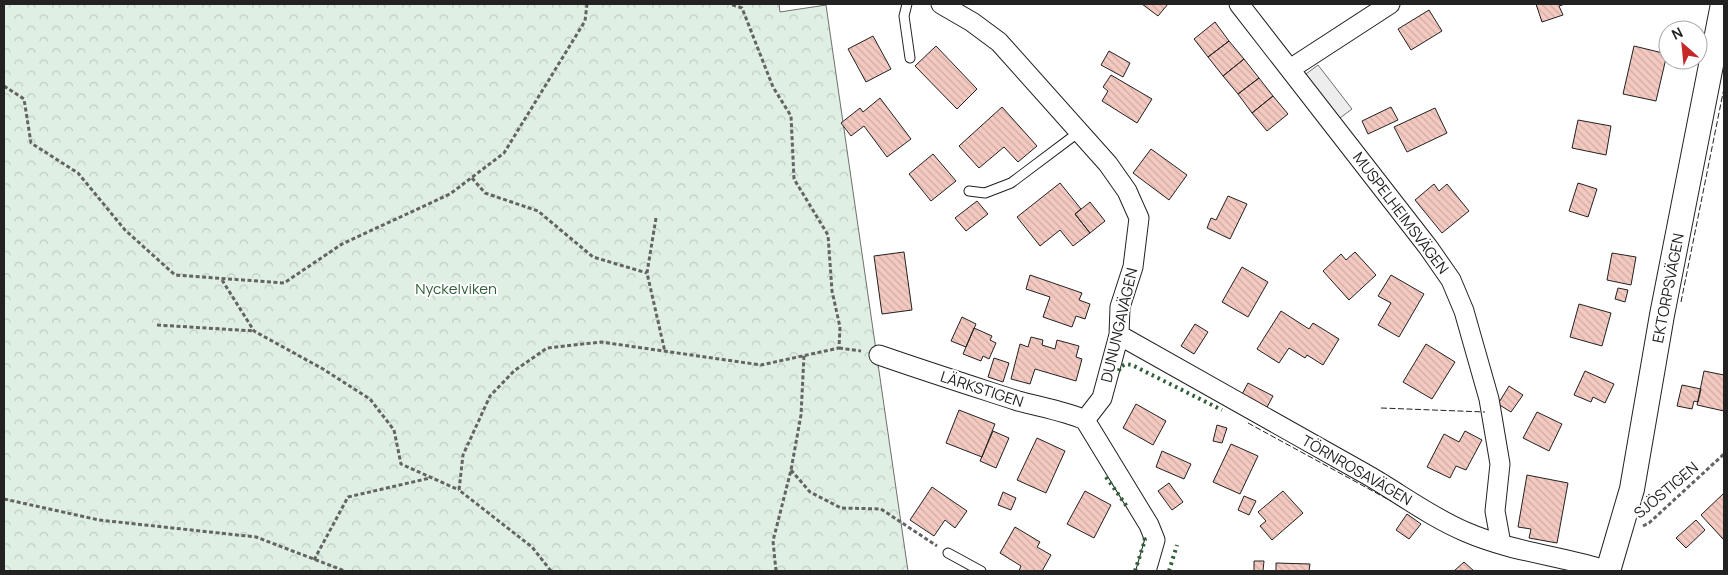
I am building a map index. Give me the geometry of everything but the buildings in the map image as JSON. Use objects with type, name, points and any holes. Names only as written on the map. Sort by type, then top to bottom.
[{"type":"street","name":"DUNUNGAVÄGEN","points":[[941,4],[972,22],[998,42],[1108,164],[1128,191],[1139,218],[1134,267],[1120,307],[1119,335],[1102,398],[1085,420]]},
{"type":"street","name":"MUSPELHEIMSVÄGEN","points":[[1239,4],[1428,247],[1451,280],[1464,312],[1489,399],[1500,464],[1494,511],[1501,544]]},
{"type":"street","points":[[1290,69],[1390,4]]},
{"type":"street","name":"EKTORPSVÄGEN","points":[[1608,571],[1632,489],[1662,315],[1720,44],[1722,4]]},
{"type":"street","name":"TÖRNROSAVÄGEN","points":[[1119,335],[1370,476],[1433,515],[1466,532],[1501,544],[1608,571]]},
{"type":"street","name":"LÄRKSTIGEN","points":[[879,355],[1037,407],[1076,416],[1085,420]]},
{"type":"street","points":[[1085,420],[1150,525],[1155,540],[1146,571]]},
{"type":"lane","points":[[907,4],[904,16],[910,58]]},
{"type":"lane","points":[[969,191],[985,193],[1011,183],[1080,132]]},
{"type":"lane","points":[[948,553],[981,571]]},
{"type":"path","points":[[4,86],[24,99],[31,143],[78,173],[125,230],[175,275],[284,283],[342,244],[450,194],[504,153],[585,20],[587,4]]},
{"type":"path","points":[[459,490],[463,455],[490,396],[514,371],[547,348],[600,342],[761,365],[839,348],[840,327],[832,291],[828,234],[794,179],[792,116],[772,87],[742,8],[730,4]]},
{"type":"path","points":[[472,178],[485,193],[538,211],[593,257],[647,274]]},
{"type":"path","points":[[656,218],[647,274],[665,352]]},
{"type":"path","points":[[222,279],[254,331]]},
{"type":"path","points":[[157,325],[254,331],[323,369],[370,399],[394,430],[402,464],[459,490],[532,548],[551,571]]},
{"type":"path","points":[[776,571],[773,541],[791,470],[801,415],[804,355]]},
{"type":"path","name":"SJÖSTIGEN","points":[[1618,538],[1648,523],[1724,454]]},
{"type":"path","points":[[791,470],[810,492],[841,508],[881,509],[948,553]]},
{"type":"path","points":[[314,560],[348,497],[430,477]]},
{"type":"path","points":[[4,499],[99,520],[256,537],[345,571]]},
{"type":"green space","name":"Nyckelviken","points":[[4,4],[779,4],[780,12],[826,5],[908,571],[4,571]]},
{"type":"shaded area","points":[[1318,65],[1352,109],[1332,124],[1298,80]]},
{"type":"hedge","points":[[1119,371],[1120,367],[1126,364],[1132,365],[1222,410]]},
{"type":"hedge","points":[[1106,477],[1128,508]]},
{"type":"hedge","points":[[1135,571],[1145,540],[1143,535]]},
{"type":"hedge","points":[[1169,571],[1177,545]]},
{"type":"fence","points":[[1681,302],[1724,88]]},
{"type":"fence","points":[[1381,408],[1485,412]]},
{"type":"fence","points":[[1248,423],[1391,501]]}]
